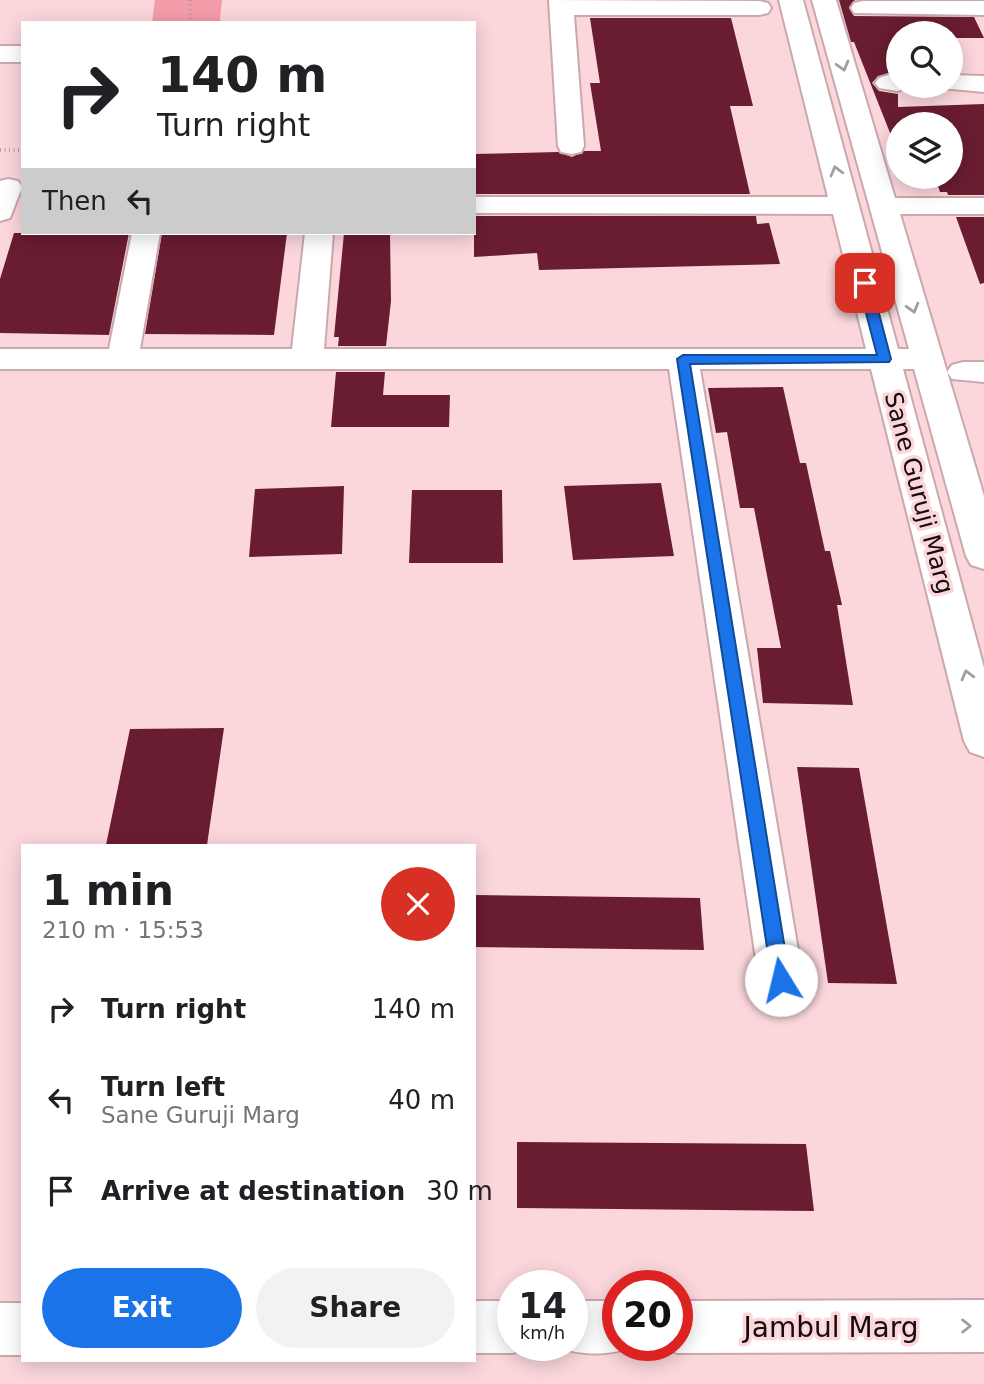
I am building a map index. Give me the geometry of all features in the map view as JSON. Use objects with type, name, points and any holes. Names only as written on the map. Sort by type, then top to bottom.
[{"type":"street","name":"Sane Guruji Marg","points":[[792,0],[984,741]]},
{"type":"street","name":"Sane Guruji Marg","points":[[824,0],[984,556]]},
{"type":"street","points":[[570,146],[561,4],[759,8]]},
{"type":"street","points":[[863,8],[984,8]]},
{"type":"street","points":[[0,54],[21,54]]},
{"type":"street","points":[[963,83],[984,83]]},
{"type":"street","points":[[476,205],[845,206]]},
{"type":"street","points":[[883,206],[984,206]]},
{"type":"street","points":[[123,359],[146,235]]},
{"type":"street","points":[[307,359],[319,235]]},
{"type":"street","points":[[0,359],[928,359]]},
{"type":"street","points":[[683,359],[781,980]]},
{"type":"street","name":"Jambul Marg","points":[[693,1327],[984,1326]]},
{"type":"street","points":[[476,1327],[497,1327]]},
{"type":"street","points":[[0,1329],[21,1329]]},
{"type":"path","points":[[190,0],[190,21]]},
{"type":"path","points":[[0,150],[21,150]]},
{"type":"shaded area","points":[[155,0],[222,0],[221,21],[152,21]]},
{"type":"building","points":[[839,0],[855,0],[849,7],[854,16],[974,17],[984,38],[963,38],[963,21],[886,21],[886,74],[878,76],[872,83],[879,91],[886,92],[886,98],[898,98],[898,107],[984,104],[984,195],[948,195],[939,189],[963,189],[963,112],[886,112],[886,123],[854,42],[851,42]]},
{"type":"building","points":[[590,18],[731,18],[753,106],[730,106],[750,194],[476,194],[476,154],[558,152],[572,157],[584,151],[601,151],[590,83],[600,83]]},
{"type":"building","points":[[476,216],[756,216],[757,224],[769,223],[780,264],[539,270],[537,253],[474,257]]},
{"type":"building","points":[[956,217],[984,217],[984,283],[980,284]]},
{"type":"building","points":[[14,233],[129,235],[109,335],[0,333],[0,279]]},
{"type":"building","points":[[162,235],[287,235],[274,335],[145,334]]},
{"type":"building","points":[[344,235],[390,235],[391,301],[386,346],[338,346],[339,337],[334,337]]},
{"type":"building","points":[[336,372],[385,372],[383,395],[450,395],[449,427],[331,427]]},
{"type":"building","points":[[783,387],[800,463],[806,463],[825,551],[830,551],[842,605],[837,605],[853,705],[763,703],[757,648],[781,648],[754,508],[740,508],[727,432],[716,433],[708,388]]},
{"type":"building","points":[[661,483],[674,556],[573,560],[564,486]]},
{"type":"building","points":[[344,486],[342,554],[249,557],[255,489]]},
{"type":"building","points":[[412,490],[502,490],[503,563],[409,563]]},
{"type":"building","points":[[224,728],[207,844],[106,844],[130,729]]},
{"type":"building","points":[[797,767],[859,768],[897,984],[828,983]]},
{"type":"building","points":[[476,895],[700,898],[704,950],[476,947]]},
{"type":"building","points":[[517,1142],[806,1144],[814,1211],[517,1208]]},
{"type":"route","points":[[781,980],[683,359],[885,359],[865,283]]}]
